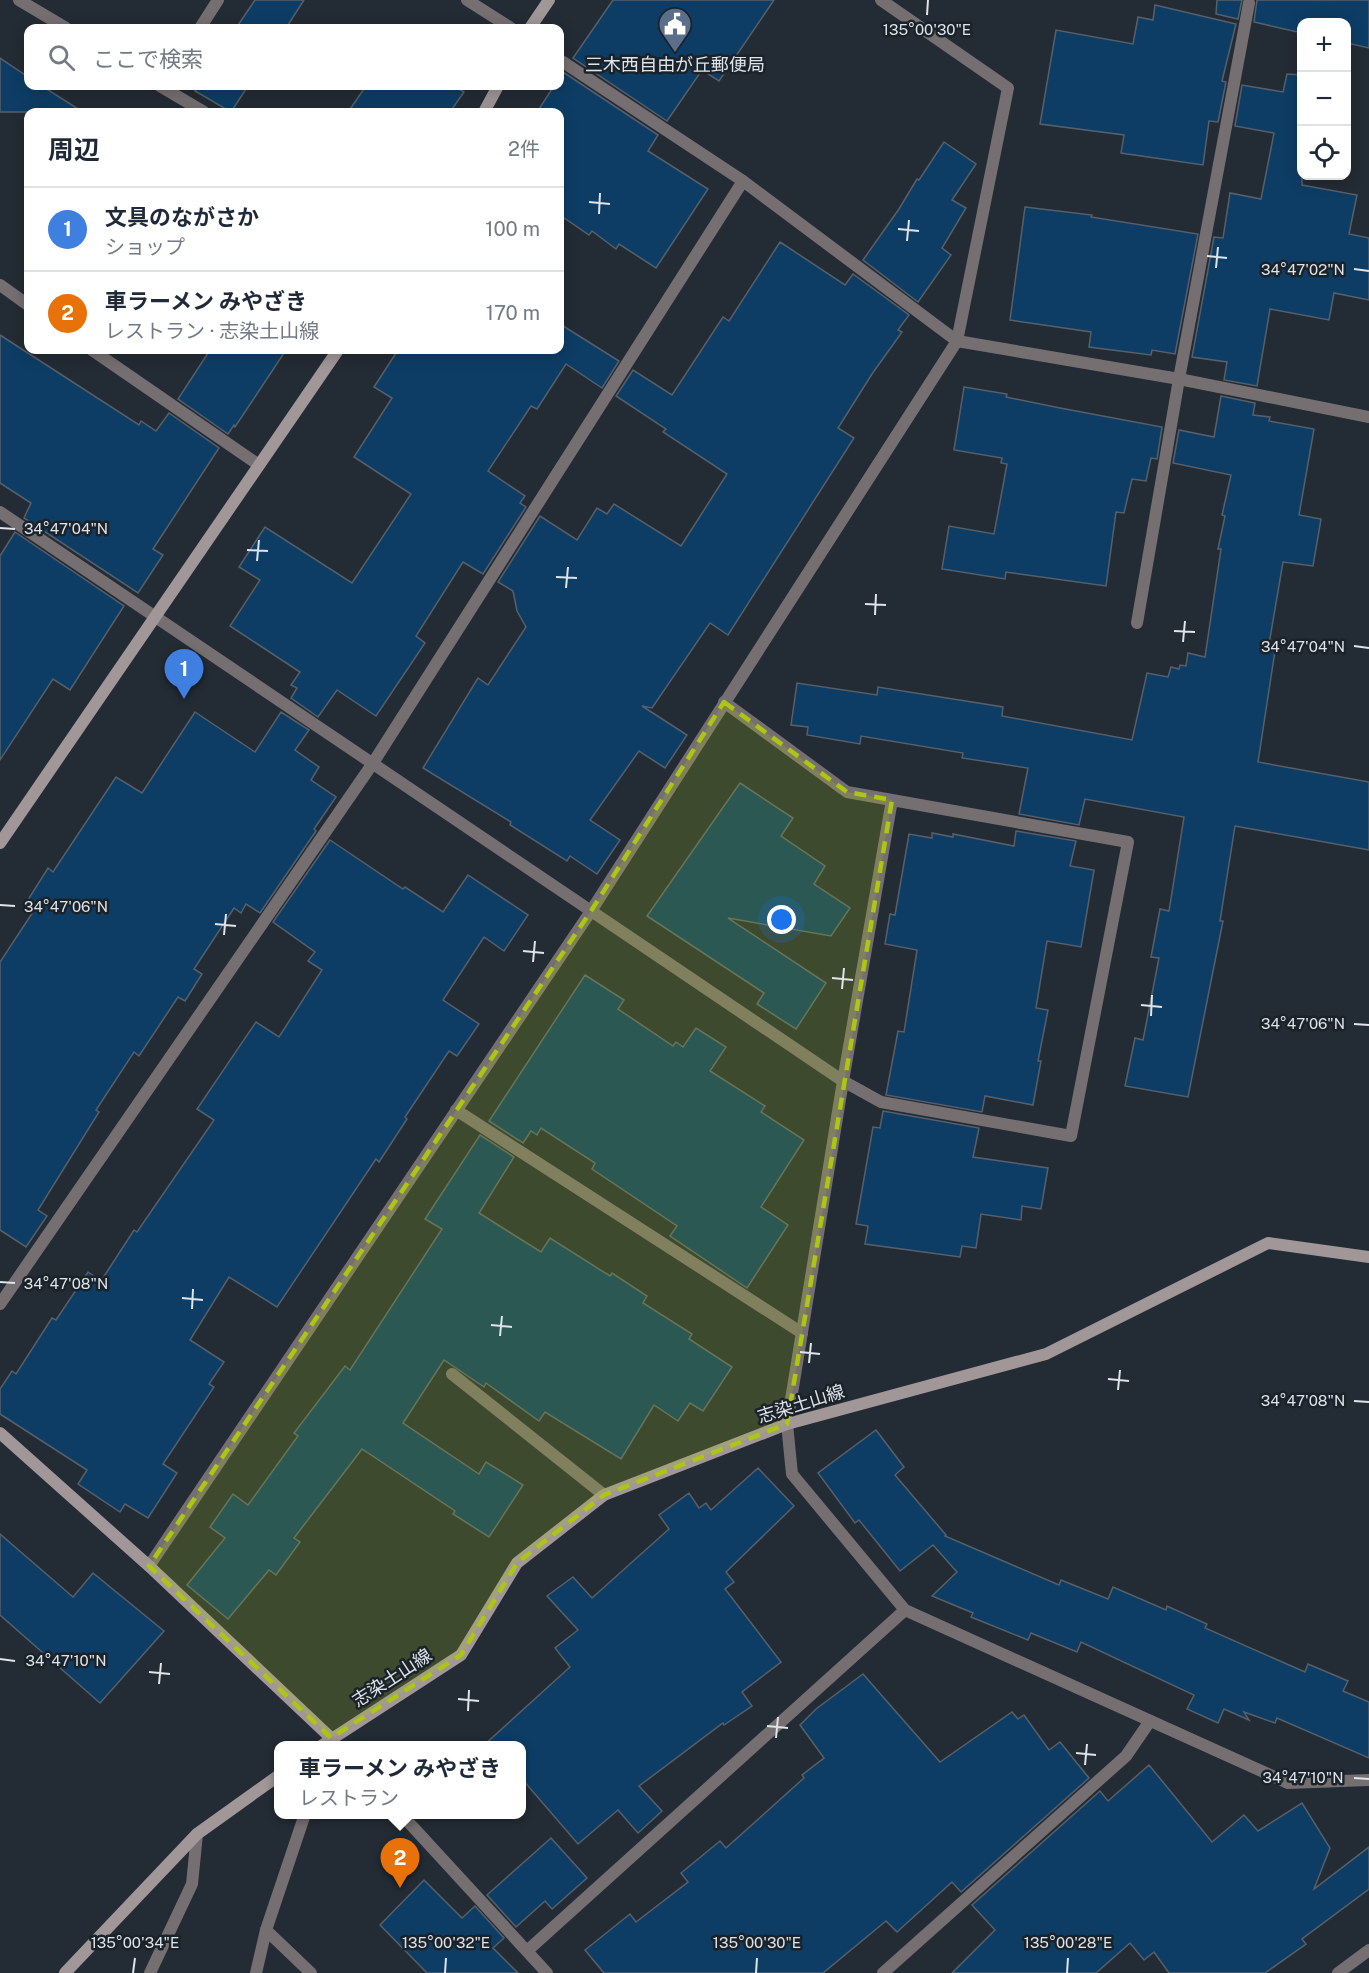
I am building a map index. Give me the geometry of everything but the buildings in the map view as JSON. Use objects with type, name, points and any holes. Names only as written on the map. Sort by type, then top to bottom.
[{"type":"main road","points":[[533,24],[549,0]]},
{"type":"main road","points":[[486,108],[496,90]]},
{"type":"main road","points":[[0,843],[335,354]]},
{"type":"main road","name":"志染土山線","points":[[334,1741],[461,1655],[517,1563],[604,1496],[787,1424],[1046,1354],[1268,1243],[1369,1257]]},
{"type":"main road","points":[[0,1433],[149,1566],[327,1741]]},
{"type":"main road","points":[[65,1973],[197,1834],[274,1780]]},
{"type":"street","points":[[19,0],[59,24]]},
{"type":"street","points":[[203,24],[218,0]]},
{"type":"street","points":[[467,0],[505,24]]},
{"type":"street","points":[[149,1566],[591,910],[957,340],[1008,88],[881,0]]},
{"type":"street","points":[[1137,623],[1179,379],[1249,3]]},
{"type":"street","points":[[564,63],[743,181],[957,340],[1179,379],[1369,417]]},
{"type":"street","points":[[168,90],[198,108]]},
{"type":"street","points":[[0,1304],[373,763],[743,181]]},
{"type":"street","points":[[0,285],[24,302]]},
{"type":"street","points":[[98,354],[259,465]]},
{"type":"street","points":[[0,512],[843,1081],[881,1102],[1071,1136],[1128,842],[847,792],[724,702]]},
{"type":"street","points":[[892,800],[787,1424],[792,1474],[905,1610],[1288,1783],[1369,1780]]},
{"type":"street","points":[[456,1110],[802,1333]]},
{"type":"street","points":[[452,1374],[604,1496]]},
{"type":"street","points":[[526,1951],[905,1610]]},
{"type":"street","points":[[883,1973],[1125,1756],[1150,1721]]},
{"type":"street","points":[[256,1973],[266,1930],[304,1819]]},
{"type":"street","points":[[405,1819],[547,1973]]},
{"type":"street","points":[[150,1973],[192,1884],[197,1834]]},
{"type":"street","points":[[266,1930],[311,1973]]},
{"type":"street","points":[[1338,1973],[1369,1950]]},
{"type":"highlighted area","points":[[724,702],[847,792],[892,800],[787,1424],[604,1495],[517,1563],[461,1655],[331,1738],[149,1566],[591,911]]},
{"type":"place","name":"三木西自由が丘郵便局","points":[[675,53]]},
{"type":"place","name":"文具のながさか","points":[[184,699]]},
{"type":"place","name":"車ラーメン みやざき","points":[[400,1888]]}]
